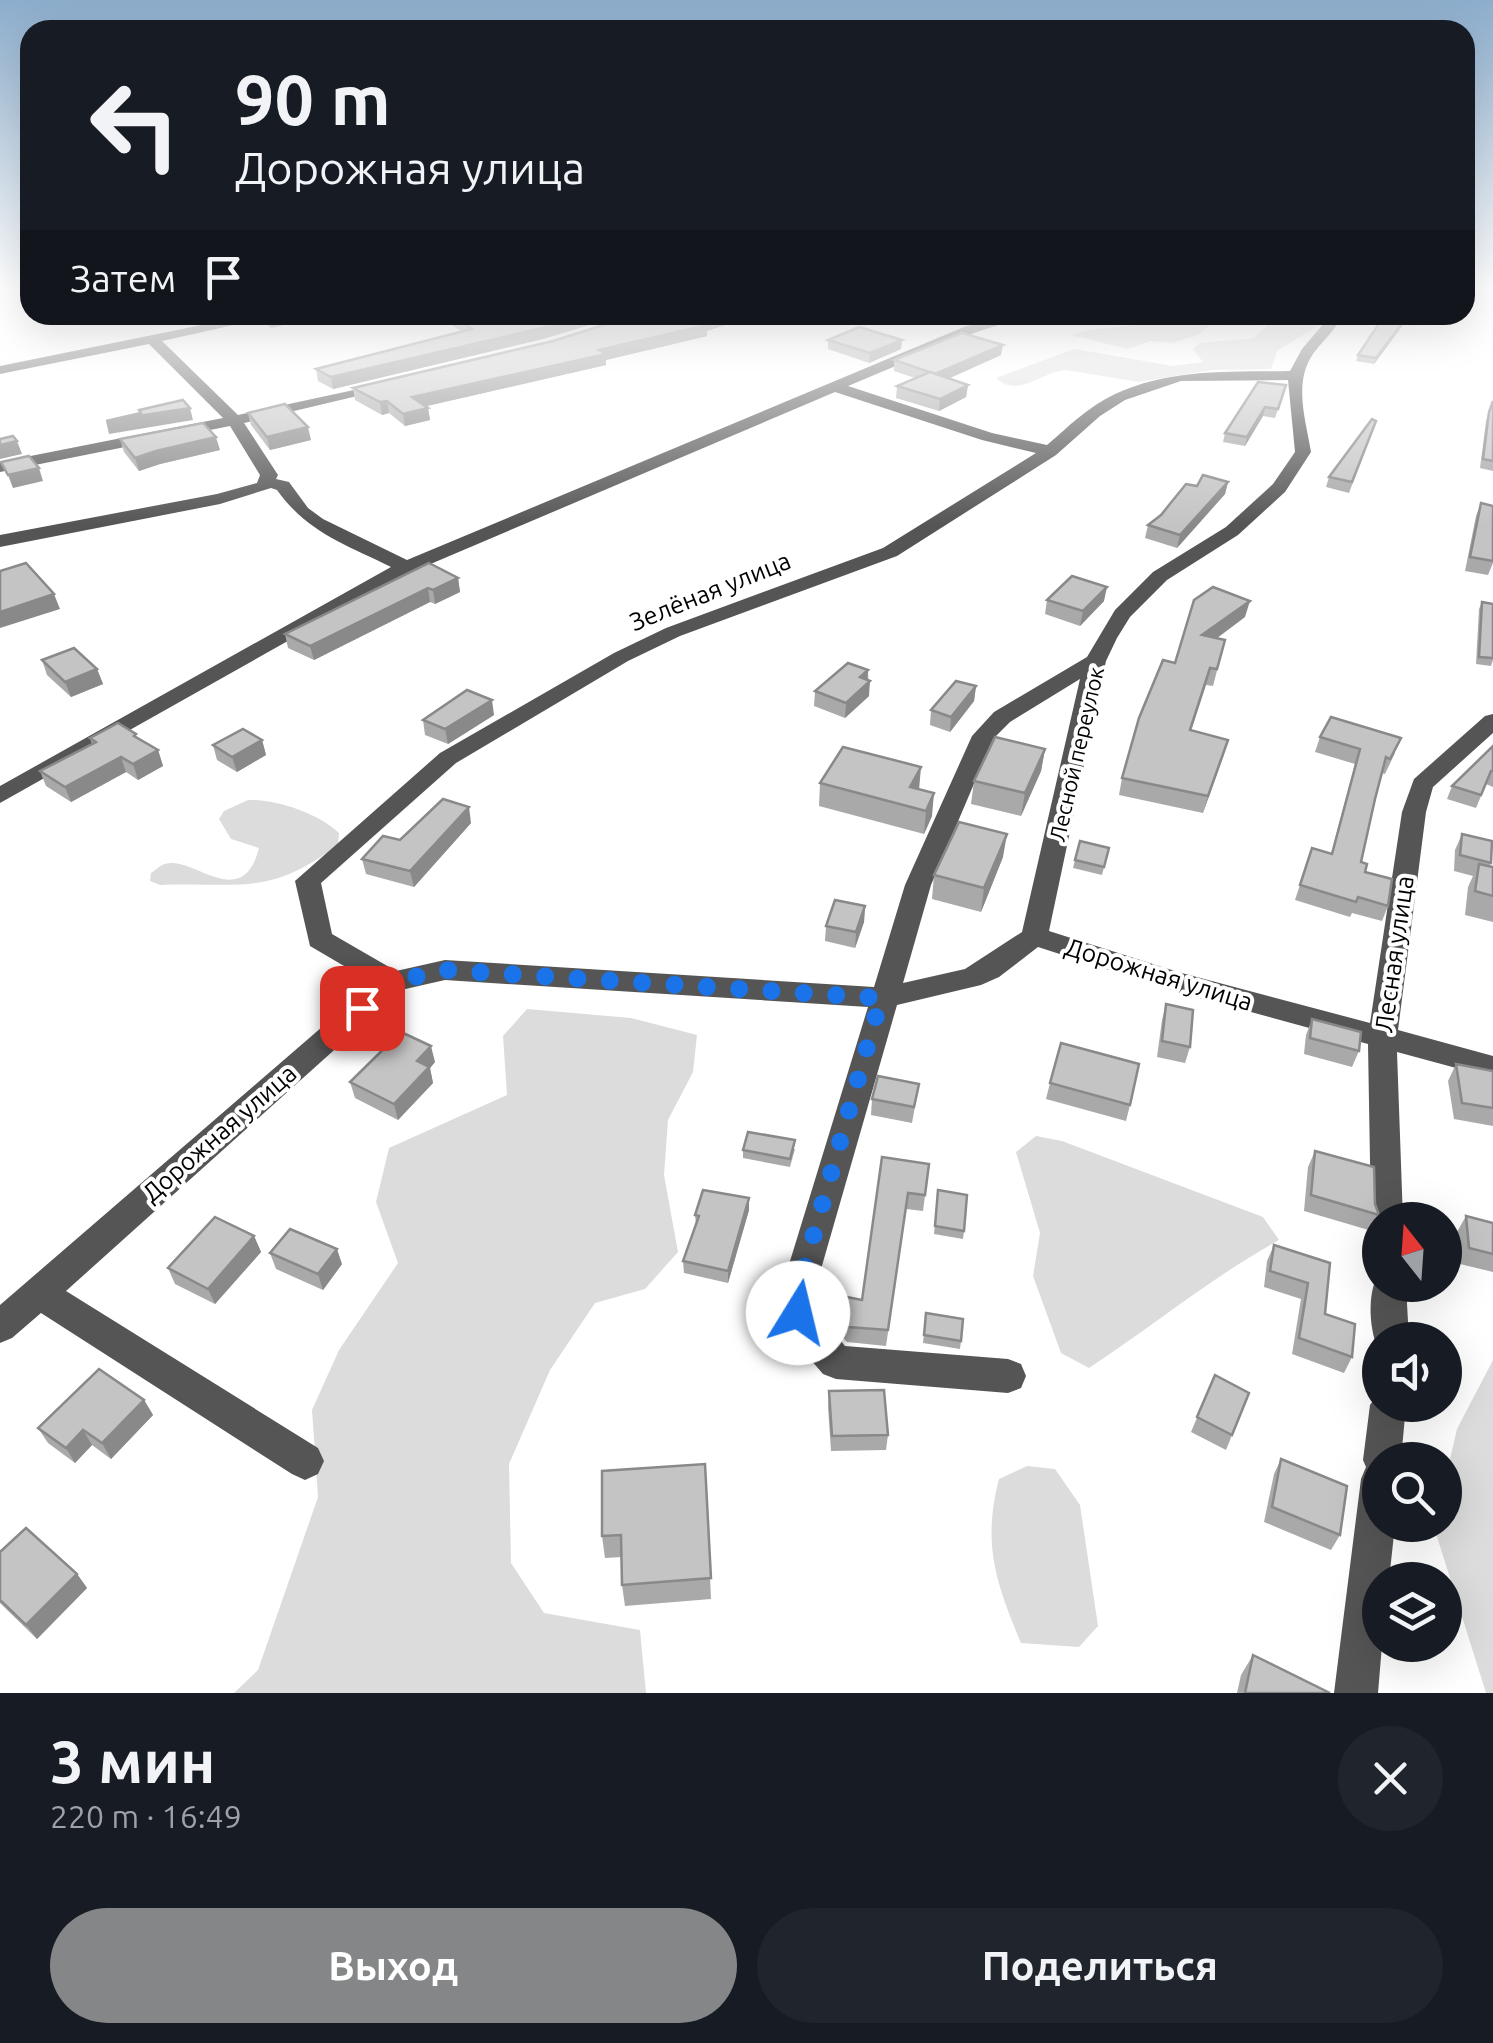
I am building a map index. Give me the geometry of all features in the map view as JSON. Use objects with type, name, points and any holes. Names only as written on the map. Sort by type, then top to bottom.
[{"type":"street","points":[[181,367],[235,421],[270,475],[266,482]]},
{"type":"street","points":[[0,796],[406,567],[886,367]]},
{"type":"street","points":[[1292,375],[1297,367]]},
{"type":"street","name":"Зелёная улица","points":[[392,982],[320,939],[308,881],[448,758],[621,657],[673,632],[890,552],[1050,451],[1094,413],[1153,384],[1205,374],[1268,378],[1292,375]]},
{"type":"street","name":"Лесной переулок","points":[[1034,936],[1096,661],[1122,614],[1160,576],[1232,531],[1279,488],[1303,452],[1292,375]]},
{"type":"street","points":[[0,467],[235,421],[401,381]]},
{"type":"street","points":[[838,388],[988,437],[1050,451]]},
{"type":"street","points":[[0,541],[220,498],[266,482],[283,486],[295,505],[317,523],[406,567]]},
{"type":"street","points":[[1008,1376],[836,1362],[807,1330],[798,1313],[796,1297],[881,998],[918,884],[983,736],[1002,718],[1096,661]]},
{"type":"street","name":"Лесная улица","points":[[1387,1202],[1382,1039],[1414,812],[1422,784],[1493,721]]},
{"type":"street","name":"Дорожная улица","points":[[0,1327],[392,982],[445,970],[881,998],[971,978],[989,970],[1034,936],[1174,981],[1493,1067]]},
{"type":"street","points":[[38,1292],[306,1461]]},
{"type":"street","points":[[1356,1693],[1373,1542]]},
{"type":"shaded area","points":[[1026,367],[1272,367],[1211,370],[1139,382],[1066,370],[1013,386],[996,378]]},
{"type":"shaded area","points":[[248,800],[271,802],[308,814],[339,833],[338,845],[314,862],[272,880],[233,885],[160,885],[150,881],[151,873],[165,864],[176,863],[229,880],[241,877],[251,867],[259,848],[231,839],[219,819],[224,811]]},
{"type":"shaded area","points":[[527,1009],[631,1018],[697,1035],[693,1072],[668,1120],[664,1175],[678,1252],[645,1289],[595,1303],[550,1370],[509,1464],[511,1563],[544,1613],[640,1630],[646,1693],[234,1693],[258,1670],[318,1497],[312,1410],[339,1350],[398,1263],[376,1202],[389,1148],[507,1095],[503,1036]]},
{"type":"shaded area","points":[[1036,1136],[1062,1141],[1263,1217],[1279,1240],[1089,1368],[1061,1353],[1033,1276],[1040,1233],[1016,1152]]},
{"type":"shaded area","points":[[1493,1360],[1493,1693],[1486,1693],[1462,1616],[1462,1562],[1445,1562],[1439,1542],[1462,1542],[1462,1442],[1454,1442]]},
{"type":"shaded area","points":[[1027,1466],[1055,1469],[1080,1505],[1098,1626],[1079,1647],[1021,1643],[999,1582],[992,1524],[999,1479]]},
{"type":"building","points":[[324,367],[374,367],[331,377],[316,369]]},
{"type":"building","points":[[442,367],[547,367],[412,397],[428,408],[403,414],[387,401],[380,402],[353,388]]},
{"type":"building","points":[[915,367],[951,367],[935,374]]},
{"type":"building","points":[[930,372],[968,385],[940,399],[897,386]]},
{"type":"building","points":[[1258,382],[1286,385],[1278,409],[1265,407],[1247,437],[1225,433]]},
{"type":"building","points":[[183,400],[190,408],[106,421],[141,413],[139,410]]},
{"type":"building","points":[[1493,401],[1493,461],[1483,459]]},
{"type":"building","points":[[285,404],[308,427],[267,437],[248,413]]},
{"type":"building","points":[[1372,419],[1376,421],[1352,482],[1329,477]]},
{"type":"building","points":[[203,423],[216,437],[135,458],[120,439]]},
{"type":"building","points":[[13,436],[17,441],[0,445],[0,439]]},
{"type":"building","points":[[29,456],[39,468],[8,475],[1,462]]},
{"type":"building","points":[[1203,475],[1228,482],[1180,535],[1148,525],[1186,484],[1197,486]]},
{"type":"building","points":[[1481,503],[1493,506],[1493,561],[1470,557]]},
{"type":"building","points":[[26,563],[54,594],[0,612],[0,571]]},
{"type":"building","points":[[429,563],[458,578],[433,590],[428,588],[310,646],[285,634]]},
{"type":"building","points":[[1072,576],[1107,587],[1083,611],[1047,600]]},
{"type":"building","points":[[1213,587],[1250,601],[1202,635],[1225,640],[1217,669],[1210,668],[1190,730],[1228,740],[1208,796],[1122,778],[1139,718],[1163,660],[1175,663],[1194,600]]},
{"type":"building","points":[[1482,602],[1493,604],[1493,658],[1479,657]]},
{"type":"building","points":[[74,648],[97,669],[65,682],[42,660]]},
{"type":"building","points":[[848,663],[868,670],[860,677],[870,681],[846,703],[815,691]]},
{"type":"building","points":[[956,681],[976,686],[951,717],[931,710]]},
{"type":"building","points":[[467,690],[492,700],[445,729],[423,720]]},
{"type":"building","points":[[1331,717],[1401,738],[1390,759],[1386,757],[1361,862],[1367,864],[1365,872],[1392,879],[1388,906],[1358,897],[1356,902],[1300,885],[1312,848],[1332,854],[1360,749],[1320,737]]},
{"type":"building","points":[[118,723],[158,750],[133,764],[121,757],[65,787],[40,771],[96,742],[90,738]]},
{"type":"building","points":[[243,729],[262,740],[232,757],[213,745]]},
{"type":"building","points":[[995,737],[1045,749],[1025,793],[974,781]]},
{"type":"building","points":[[1493,746],[1493,771],[1481,795],[1452,786]]},
{"type":"building","points":[[843,747],[921,767],[910,787],[934,793],[926,811],[820,783]]},
{"type":"building","points":[[443,799],[469,807],[410,871],[362,859],[383,836],[400,840]]},
{"type":"building","points":[[959,822],[1007,834],[984,888],[934,875]]},
{"type":"building","points":[[1462,834],[1492,841],[1491,863],[1460,855]]},
{"type":"building","points":[[1080,841],[1109,848],[1104,867],[1075,860]]},
{"type":"building","points":[[1479,864],[1493,867],[1493,896],[1475,891]]},
{"type":"building","points":[[835,900],[865,906],[856,932],[826,926]]},
{"type":"building","points":[[1166,1004],[1193,1010],[1190,1047],[1162,1041]]},
{"type":"building","points":[[1312,1019],[1361,1032],[1359,1051],[1310,1038]]},
{"type":"building","points":[[401,1032],[431,1046],[417,1061],[429,1067],[394,1104],[350,1082]]},
{"type":"building","points":[[1061,1043],[1139,1064],[1130,1105],[1050,1083]]},
{"type":"building","points":[[1456,1064],[1493,1071],[1493,1108],[1462,1103]]},
{"type":"building","points":[[878,1076],[919,1084],[914,1107],[872,1099]]},
{"type":"building","points":[[748,1132],[795,1140],[790,1159],[743,1150]]},
{"type":"building","points":[[1315,1151],[1374,1167],[1375,1202],[1362,1202],[1362,1210],[1311,1195]]},
{"type":"building","points":[[882,1157],[929,1164],[925,1195],[908,1193],[888,1330],[848,1327],[839,1316],[842,1296],[862,1300]]},
{"type":"building","points":[[703,1190],[749,1198],[728,1271],[683,1261],[699,1216],[695,1215]]},
{"type":"building","points":[[938,1190],[967,1195],[964,1231],[935,1226]]},
{"type":"building","points":[[1466,1216],[1493,1223],[1493,1254],[1469,1248]]},
{"type":"building","points":[[215,1217],[254,1236],[208,1289],[168,1268]]},
{"type":"building","points":[[290,1229],[337,1249],[318,1274],[270,1253]]},
{"type":"building","points":[[1274,1245],[1330,1263],[1325,1314],[1355,1324],[1352,1357],[1299,1338],[1308,1283],[1270,1271]]},
{"type":"building","points":[[926,1313],[963,1319],[961,1341],[924,1335]]},
{"type":"building","points":[[99,1369],[144,1400],[102,1443],[83,1430],[66,1448],[38,1428]]},
{"type":"building","points":[[1215,1375],[1249,1393],[1232,1435],[1197,1417]]},
{"type":"building","points":[[884,1390],[888,1435],[832,1436],[829,1391]]},
{"type":"building","points":[[1281,1459],[1347,1486],[1340,1535],[1272,1507]]},
{"type":"building","points":[[705,1464],[711,1578],[622,1585],[621,1535],[602,1536],[602,1471]]},
{"type":"building","points":[[26,1528],[77,1574],[26,1625],[0,1600],[0,1552]]},
{"type":"building","points":[[1253,1655],[1330,1693],[1245,1693]]},
{"type":"route","points":[[362,1008],[392,982],[445,970],[881,998],[796,1297],[798,1313]]}]
